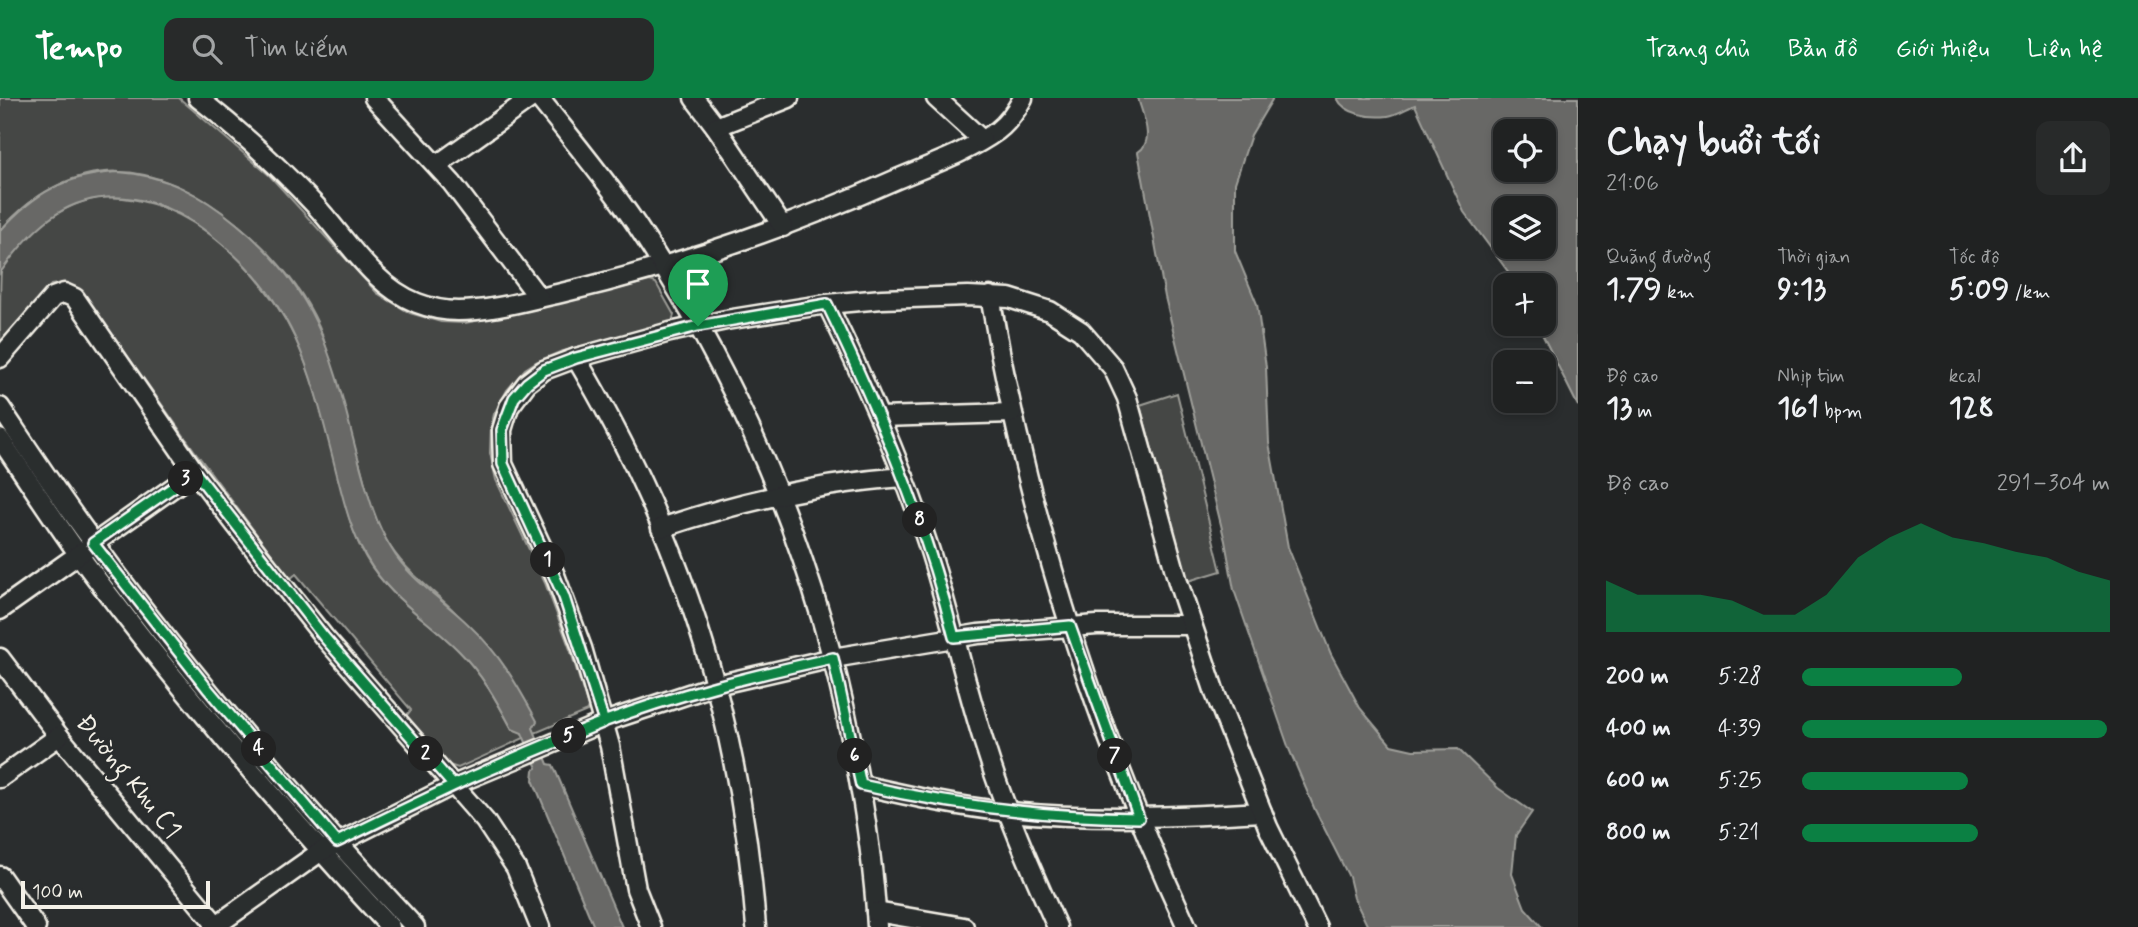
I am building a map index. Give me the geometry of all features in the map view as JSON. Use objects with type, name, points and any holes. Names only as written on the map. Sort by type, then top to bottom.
[{"type":"street","points":[[374,98],[437,165],[476,212],[539,298]]},
{"type":"street","points":[[437,165],[531,98]]},
{"type":"street","points":[[539,98],[601,175],[663,267],[698,326],[743,413],[779,494],[809,573],[833,658],[861,785],[877,920],[964,927]]},
{"type":"street","points":[[694,98],[783,227]]},
{"type":"street","points":[[716,127],[789,98]]},
{"type":"street","points":[[936,98],[982,140]]},
{"type":"street","points":[[206,101],[300,190],[381,280],[405,298],[429,307],[457,312],[539,298],[663,267],[783,227],[890,183],[982,140],[1006,123],[1023,98]]},
{"type":"street","points":[[0,358],[51,299],[61,293],[71,295],[78,301],[195,472],[324,637],[485,821],[504,848],[525,888],[540,927]]},
{"type":"street","points":[[990,296],[1012,413],[1039,521],[1070,626],[1139,818],[1188,927]]},
{"type":"street","points":[[651,927],[636,889],[617,777],[604,722],[564,597],[507,474],[501,453],[505,418],[520,390],[544,370],[576,358],[698,326],[827,304],[894,298],[990,296],[1028,302],[1058,316],[1088,338],[1113,368],[1130,408],[1191,625],[1262,812],[1317,927]]},
{"type":"street","points":[[827,304],[880,417],[904,477],[929,548],[986,749],[1008,812],[1057,927]]},
{"type":"street","points":[[576,358],[617,432],[662,528],[698,625],[716,685],[738,790],[756,927]]},
{"type":"street","points":[[0,407],[86,548],[192,699],[320,852],[390,927]]},
{"type":"street","points":[[880,417],[1012,413]]},
{"type":"street","points":[[0,439],[86,548],[337,842],[415,927]]},
{"type":"street","points":[[0,610],[195,472]]},
{"type":"street","points":[[662,528],[779,494],[827,485],[904,477]]},
{"type":"street","points":[[216,926],[320,852],[453,785],[604,722],[716,685],[833,658],[954,637],[1070,626],[1191,625]]},
{"type":"street","name":"Đường Khu C1","points":[[0,658],[59,736],[216,926]]},
{"type":"street","points":[[0,778],[59,736]]},
{"type":"street","points":[[861,785],[1008,812],[1139,818],[1262,812]]},
{"type":"street","points":[[0,876],[36,927]]},
{"type":"shaded area","points":[[0,98],[179,98],[269,175],[377,293],[410,313],[441,322],[465,323],[650,281],[656,283],[674,315],[672,322],[560,352],[536,362],[525,369],[507,390],[494,414],[491,427],[490,453],[496,480],[545,583],[571,652],[587,711],[535,733],[517,701],[461,619],[407,568],[392,549],[371,504],[325,343],[312,311],[284,270],[237,224],[207,202],[176,185],[146,175],[116,172],[86,175],[57,186],[28,204],[0,231]]},
{"type":"shaded area","points":[[1138,98],[1273,98],[1251,135],[1235,183],[1235,251],[1257,304],[1266,367],[1269,443],[1288,547],[1331,654],[1360,708],[1391,745],[1413,750],[1458,749],[1498,788],[1532,812],[1516,835],[1512,874],[1525,908],[1542,927],[1368,927],[1354,898],[1349,877],[1315,810],[1289,749],[1234,590],[1225,541],[1165,297],[1138,152],[1146,141],[1147,134]]},
{"type":"shaded area","points":[[1337,98],[1578,98],[1578,406],[1556,362],[1556,350],[1550,350],[1543,336],[1556,336],[1556,273],[1509,273],[1499,259],[1556,259],[1556,196],[1493,196],[1493,251],[1464,212],[1415,105],[1391,115],[1374,116],[1352,112]]},
{"type":"shaded area","points":[[118,172],[151,177],[196,195],[237,224],[265,249],[287,275],[304,301],[330,356],[367,490],[385,537],[408,570],[481,637],[515,683],[537,721],[533,728],[548,764],[553,765],[622,927],[594,927],[533,780],[534,770],[537,768],[522,733],[512,729],[475,669],[447,639],[386,585],[366,557],[348,514],[318,403],[298,346],[269,293],[248,269],[213,237],[182,216],[160,205],[112,197],[92,199],[57,214],[27,239],[0,273],[0,231],[13,217],[39,196],[67,182]]},
{"type":"shaded area","points":[[105,197],[137,200],[181,215],[220,242],[267,292],[298,344],[309,373],[348,514],[366,558],[386,585],[447,639],[475,669],[512,729],[522,732],[524,738],[458,768],[449,765],[406,716],[411,710],[296,574],[290,579],[194,450],[81,290],[66,283],[51,285],[0,342],[1,271],[9,257],[31,232],[59,212]]},
{"type":"shaded area","points":[[1177,393],[1221,571],[1188,581],[1140,405]]},
{"type":"route","points":[[698,326],[556,364],[527,383],[509,407],[502,430],[503,464],[564,597],[604,722],[453,785],[324,637],[195,472],[93,543],[207,688],[337,842],[453,785],[522,755],[604,722],[716,685],[833,658],[861,785],[1008,812],[1139,818],[1070,626],[954,637],[940,581],[910,493],[880,417],[827,304],[698,326]]}]
